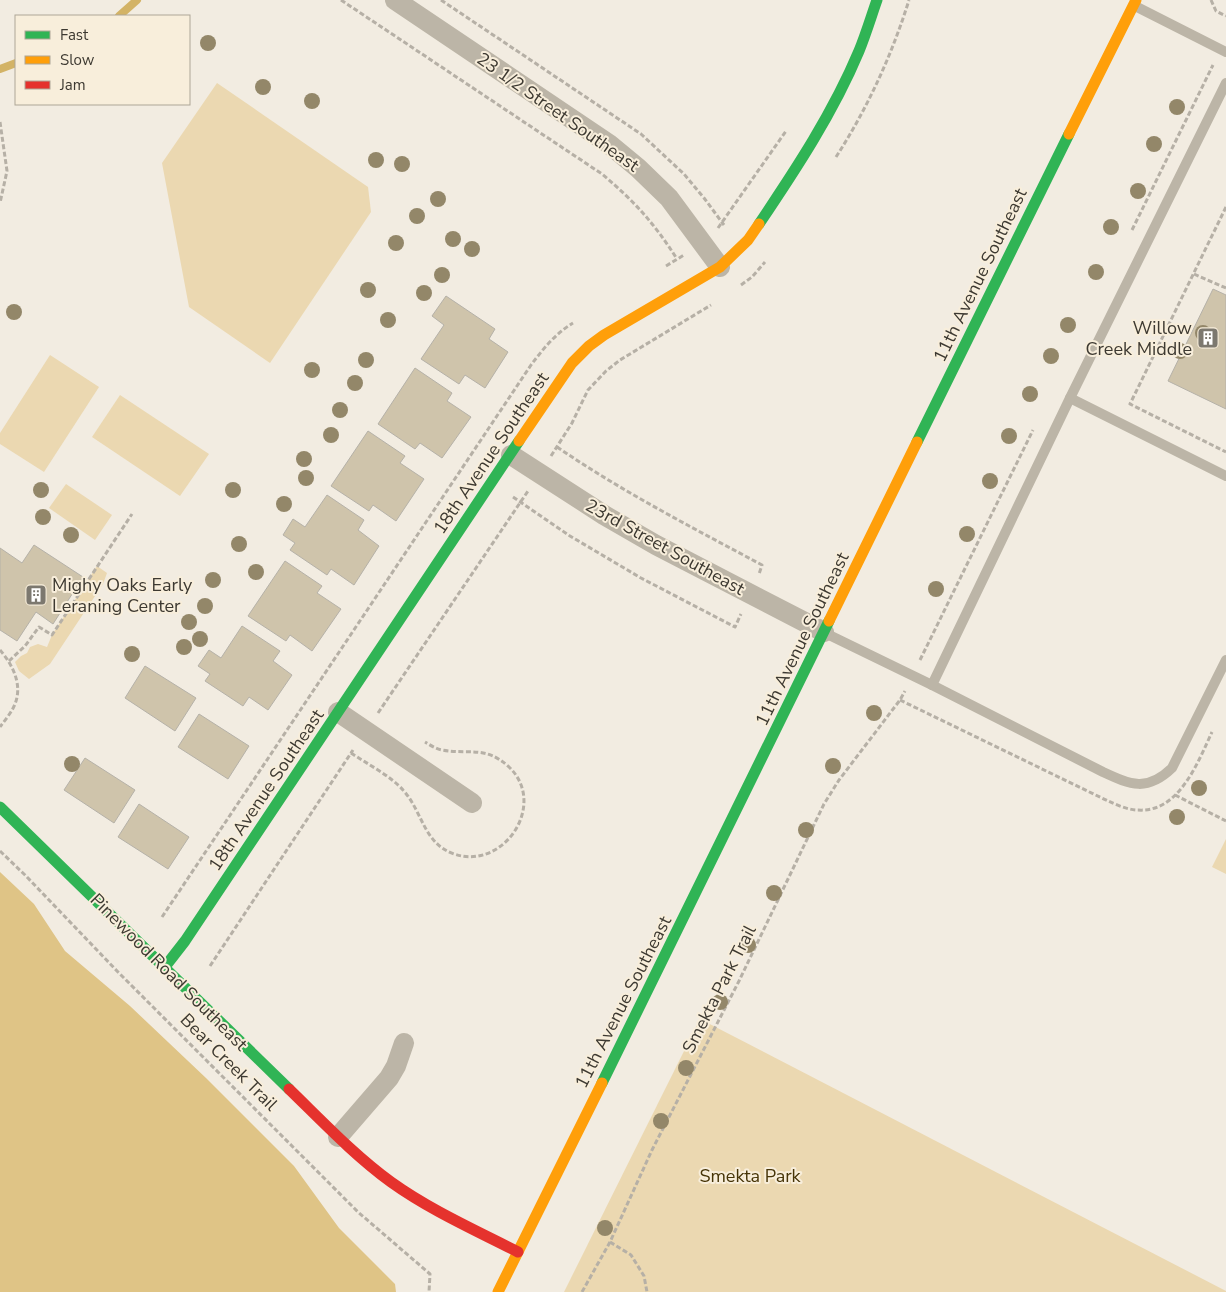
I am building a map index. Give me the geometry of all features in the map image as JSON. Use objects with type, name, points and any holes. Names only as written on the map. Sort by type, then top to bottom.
[{"type":"street","name":"23 1/2 Street Southeast","points":[[396,0],[601,139],[638,168],[669,198],[720,267]]},
{"type":"street","name":"18th Avenue Southeast","points":[[164,968],[188,936],[572,363],[589,346],[720,267],[748,240],[807,150],[848,76],[877,0]]},
{"type":"street","name":"11th Avenue Southeast","points":[[498,1292],[701,884],[1130,2]]},
{"type":"street","name":"23rd Street Southeast","points":[[511,455],[656,545],[824,632]]},
{"type":"street","points":[[338,712],[472,803]]},
{"type":"street","name":"Pinewood Road Southeast","points":[[0,807],[338,1137],[397,1185],[449,1216],[518,1252]]},
{"type":"street","points":[[338,1137],[388,1078],[396,1066],[404,1043]]},
{"type":"lane","points":[[1130,2],[1226,52]]},
{"type":"lane","points":[[932,685],[1070,398],[1226,83]]},
{"type":"lane","points":[[1070,398],[1226,476]]},
{"type":"lane","points":[[824,632],[1102,772],[1122,781],[1136,784],[1148,783],[1161,778],[1172,768],[1226,660]]},
{"type":"path","points":[[341,0],[602,174],[627,195],[647,216],[677,259]]},
{"type":"path","points":[[1211,0],[1216,11],[1226,16]]},
{"type":"path","points":[[0,122],[7,171],[0,203]]},
{"type":"path","points":[[722,224],[787,129]]},
{"type":"path","points":[[1226,208],[1130,404],[1226,452]]},
{"type":"path","points":[[738,288],[752,277],[768,259]]},
{"type":"path","points":[[1194,274],[1226,288]]},
{"type":"path","points":[[379,712],[520,502],[570,536],[641,578],[735,627],[762,565],[676,520],[557,447],[588,390],[606,370],[712,304]]},
{"type":"path","points":[[162,917],[465,464]]},
{"type":"path","points":[[10,661],[25,646],[39,627],[52,635],[132,514]]},
{"type":"path","points":[[0,650],[10,661],[19,686],[15,703],[0,727]]},
{"type":"path","name":"Smekta Park Trail","points":[[582,1292],[610,1242],[652,1150],[739,981],[824,804],[839,780],[900,700],[1116,804],[1138,810],[1150,809],[1162,804],[1175,795],[1226,821]]},
{"type":"path","points":[[210,966],[351,753]]},
{"type":"path","name":"Bear Creek Trail","points":[[0,852],[25,875],[118,972],[358,1212],[430,1274],[429,1292]]},
{"type":"path","points":[[610,1242],[631,1255],[644,1276],[647,1292]]},
{"type":"green space","points":[[217,83],[368,187],[371,212],[270,363],[189,307],[162,163]]},
{"type":"green space","points":[[50,355],[99,387],[44,472],[0,444],[0,433]]},
{"type":"green space","points":[[120,395],[209,454],[180,496],[92,437]]},
{"type":"green space","points":[[66,484],[112,515],[95,540],[49,508]]},
{"type":"green space","points":[[97,566],[107,573],[103,584],[50,664],[29,679],[19,671],[15,662],[27,653],[30,647],[38,644],[47,647],[52,635]]},
{"type":"green space","points":[[1226,839],[1226,874],[1212,867]]},
{"type":"green space","name":"Smekta Park","points":[[700,1019],[1226,1291],[1226,1292],[564,1292]]},
{"type":"shaded area","points":[[0,872],[34,904],[65,951],[130,1006],[206,1078],[294,1166],[339,1228],[395,1284],[396,1292],[0,1292]]},
{"type":"building","name":"Willow Creek Middle","points":[[1213,289],[1226,295],[1226,409],[1168,381]]},
{"type":"building","points":[[446,296],[495,329],[489,339],[508,352],[485,388],[465,375],[459,384],[421,359],[444,325],[432,316]]},
{"type":"building","points":[[415,368],[452,393],[447,401],[471,417],[442,458],[420,443],[415,449],[378,424]]},
{"type":"building","points":[[368,431],[405,456],[400,463],[424,479],[396,521],[373,505],[369,511],[331,486]]},
{"type":"building","points":[[327,495],[364,520],[358,530],[379,546],[354,585],[331,569],[327,575],[290,550],[295,543],[283,535],[293,519],[305,527]]},
{"type":"building","name":"Mighy Oaks Early Leraning Center","points":[[34,545],[83,577],[53,624],[36,612],[17,641],[0,630],[0,548],[22,563]]},
{"type":"building","points":[[285,561],[322,586],[317,593],[341,609],[312,651],[290,635],[286,641],[248,616]]},
{"type":"building","points":[[242,626],[280,651],[273,661],[292,675],[268,710],[249,697],[243,706],[205,681],[210,674],[198,666],[209,650],[221,658]]},
{"type":"building","points":[[145,666],[196,698],[175,731],[125,698]]},
{"type":"building","points":[[199,714],[249,746],[228,779],[178,747]]},
{"type":"building","points":[[85,758],[135,790],[114,823],[64,790]]},
{"type":"building","points":[[139,804],[189,837],[168,869],[118,837]]},
{"type":"waterway","points":[[120,15],[137,0]]},
{"type":"waterway","points":[[0,69],[15,63]]},
{"type":"traffic: fast","points":[[759,224],[800,161],[838,96],[859,51],[877,0]]},
{"type":"traffic: fast","points":[[917,442],[1069,134]]},
{"type":"traffic: fast","points":[[164,968],[185,941],[519,441]]},
{"type":"traffic: fast","points":[[602,1083],[829,621]]},
{"type":"traffic: fast","points":[[0,807],[289,1089]]},
{"type":"traffic: slow","points":[[1069,134],[1136,0]]},
{"type":"traffic: slow","points":[[519,441],[572,363],[589,346],[604,335],[720,267],[748,240],[759,224]]},
{"type":"traffic: slow","points":[[829,621],[917,442]]},
{"type":"traffic: slow","points":[[498,1292],[602,1083]]},
{"type":"traffic: jam","points":[[289,1089],[351,1149],[391,1182],[437,1211],[518,1252]]},
{"type":"place","name":"Willow Creek Middle","points":[[1208,338]]},
{"type":"place","name":"Mighy Oaks Early Leraning Center","points":[[36,595]]}]
